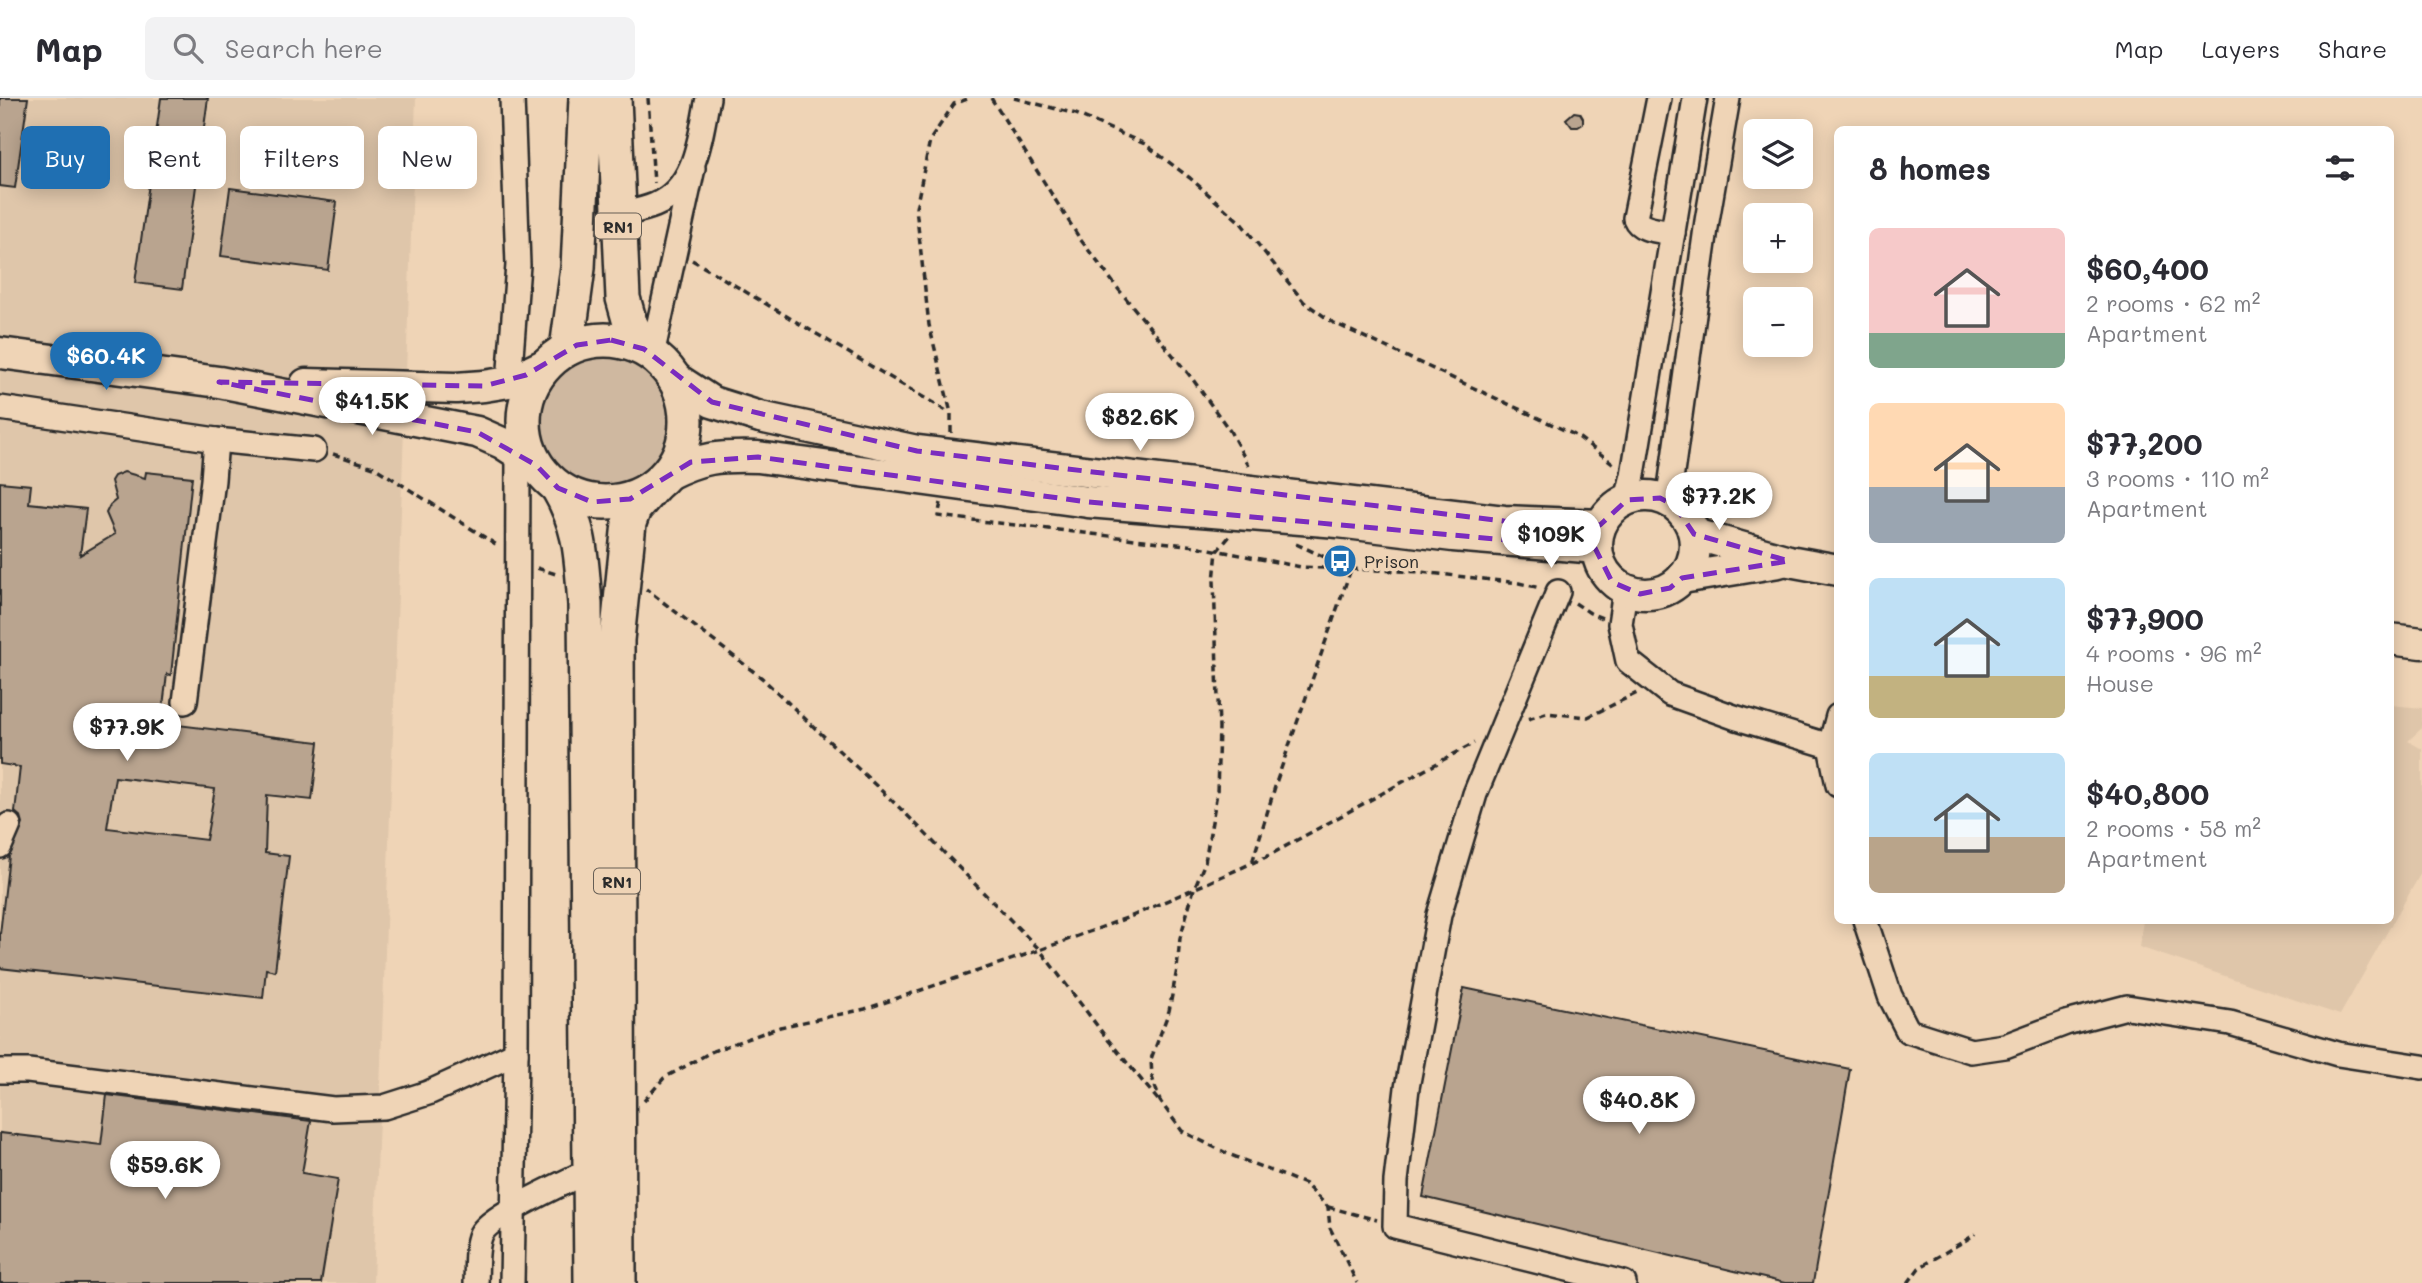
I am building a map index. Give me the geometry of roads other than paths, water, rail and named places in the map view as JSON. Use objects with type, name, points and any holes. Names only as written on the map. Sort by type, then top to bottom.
[{"type":"highway","name":"RN1","points":[[586,98],[578,268],[557,356],[533,383],[525,406],[524,430],[537,469],[573,514],[579,536],[585,604],[591,1283]]},
{"type":"highway","name":"RN1","points":[[614,98],[623,298],[630,323],[684,402],[686,428],[680,453],[659,481],[640,500],[631,516],[617,640],[619,1283]]},
{"type":"highway","points":[[557,356],[599,340],[622,341],[657,361]]},
{"type":"highway","points":[[537,469],[580,499],[605,503],[630,499],[659,481]]},
{"type":"main road","points":[[0,352],[219,382],[477,432],[537,469]]},
{"type":"main road","points":[[219,382],[456,388],[509,382],[557,356]]},
{"type":"main road","points":[[657,361],[712,402],[760,417],[918,451],[948,468]]},
{"type":"main road","points":[[659,481],[691,462],[720,456],[948,468],[1088,502],[1242,502],[1576,547],[1599,536]]},
{"type":"main road","points":[[1630,488],[1643,496],[1668,502],[1686,518],[1693,534],[1691,565],[1682,578],[1670,588],[1656,593],[1640,594],[1625,590],[1612,582],[1602,569],[1597,555],[1599,536],[1613,509],[1630,488]]},
{"type":"main road","points":[[1693,534],[1790,561],[1834,569]]},
{"type":"main road","points":[[1682,578],[1790,561]]},
{"type":"main road","points":[[2394,640],[2422,643]]},
{"type":"street","points":[[509,382],[518,265],[512,98]]},
{"type":"street","points":[[657,361],[675,250],[708,98]]},
{"type":"street","points":[[1659,98],[1635,218],[1637,224],[1643,227],[1673,233]]},
{"type":"street","points":[[1630,488],[1695,98]]},
{"type":"street","points":[[1668,502],[1707,221],[1728,98]]},
{"type":"street","points":[[618,215],[657,205],[677,189],[693,168]]},
{"type":"street","points":[[0,408],[216,440],[314,450]]},
{"type":"street","points":[[185,702],[212,494],[216,440]]},
{"type":"street","points":[[512,1283],[516,1053],[517,559],[537,469]]},
{"type":"street","points":[[1625,590],[1620,624],[1628,661],[1670,694],[1830,746]]},
{"type":"street","points":[[1559,592],[1475,794],[1439,915],[1407,1088],[1396,1181],[1395,1226],[1624,1283]]},
{"type":"street","points":[[1834,731],[1830,746],[1834,766]]},
{"type":"street","points":[[1866,924],[1890,996],[1908,1031],[1971,1051],[2005,1046],[2066,1023],[2127,1007],[2255,1029],[2338,1054],[2422,1067]]},
{"type":"street","points":[[0,1071],[28,1071],[333,1109],[384,1107],[428,1093],[516,1053]]},
{"type":"street","points":[[476,1283],[481,1235],[491,1223],[588,1171]]},
{"type":"place","name":"Prison","points":[[1340,561]]}]
